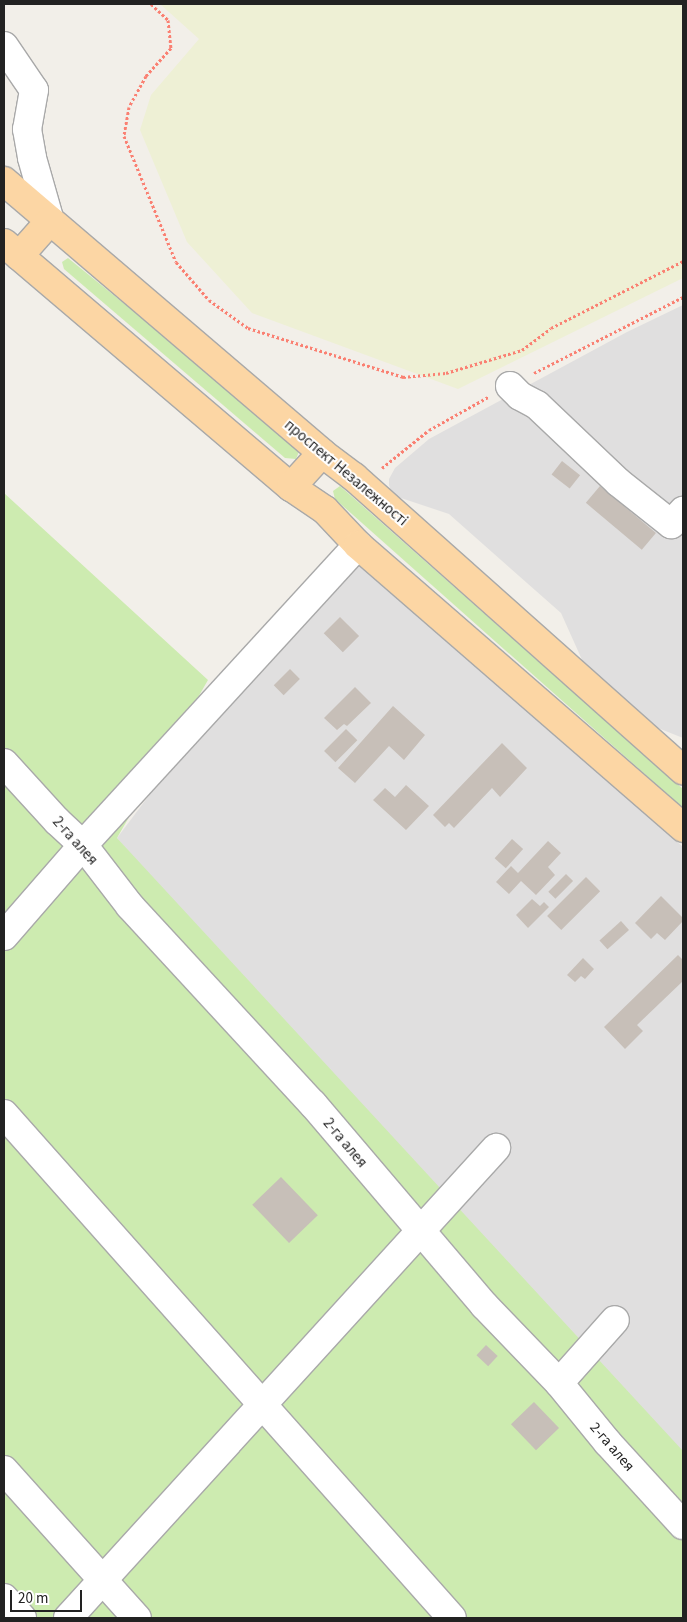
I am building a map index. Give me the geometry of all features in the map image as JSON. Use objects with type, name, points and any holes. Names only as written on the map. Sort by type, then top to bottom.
[{"type":"main road","name":"проспект Незалежності","points":[[4,181],[322,453],[354,477],[682,767]]},
{"type":"main road","points":[[50,221],[12,250],[291,488],[325,510],[358,545],[683,828]]},
{"type":"main road","points":[[291,488],[322,453]]},
{"type":"street","points":[[4,46],[34,90],[27,128],[32,158],[50,221]]},
{"type":"street","points":[[510,386],[520,396],[537,405],[618,482],[671,524],[683,511]]},
{"type":"street","points":[[4,936],[83,845],[358,545]]},
{"type":"street","name":"2-га алея","points":[[4,763],[57,822],[83,845],[130,906],[313,1104],[484,1305],[559,1383],[620,1456],[683,1525]]},
{"type":"street","points":[[4,1114],[452,1618]]},
{"type":"street","points":[[68,1618],[419,1230],[496,1148]]},
{"type":"street","points":[[559,1383],[615,1320]]},
{"type":"street","points":[[4,1470],[137,1618]]},
{"type":"street","points":[[4,1598],[22,1618]]},
{"type":"path","points":[[151,4],[168,20],[170,48],[146,76],[129,107],[124,136],[176,262],[209,300],[248,328],[402,377],[446,373],[522,350],[551,328],[683,261]]},
{"type":"shaded area","points":[[683,305],[683,738],[658,728],[583,662],[561,613],[449,514],[398,497],[391,491],[389,479],[395,468],[429,439],[627,332]]},
{"type":"shaded area","points":[[360,560],[683,847],[683,1499],[117,838],[221,700]]},
{"type":"green space","points":[[160,4],[683,4],[683,278],[458,389],[252,313],[187,242],[140,130],[151,95],[199,39]]},
{"type":"green space","points":[[68,258],[297,444],[300,449],[296,459],[285,458],[64,269],[62,262]]},
{"type":"green space","points":[[340,486],[683,789],[683,808],[335,499],[333,491]]},
{"type":"green space","points":[[4,493],[208,680],[117,838],[683,1451],[683,1618],[4,1618]]},
{"type":"building","points":[[562,461],[580,475],[570,489],[552,474]]},
{"type":"building","points":[[600,486],[656,533],[642,550],[586,503]]},
{"type":"building","points":[[340,617],[359,636],[343,652],[324,633]]},
{"type":"building","points":[[290,669],[300,679],[284,695],[274,685]]},
{"type":"building","points":[[355,687],[371,703],[347,726],[344,724],[337,730],[324,718]]},
{"type":"building","points":[[393,706],[425,735],[404,760],[389,746],[355,783],[338,768]]},
{"type":"building","points":[[346,729],[357,740],[335,762],[324,751]]},
{"type":"building","points":[[502,743],[527,768],[500,797],[492,788],[454,828],[449,823],[445,827],[433,815]]},
{"type":"building","points":[[406,785],[429,806],[406,830],[373,800],[385,788],[395,797]]},
{"type":"building","points":[[512,839],[523,849],[506,868],[495,858]]},
{"type":"building","points":[[548,841],[561,853],[548,867],[555,875],[536,895],[521,881],[509,894],[496,882],[511,866],[518,873]]},
{"type":"building","points":[[566,874],[573,881],[555,899],[548,892]]},
{"type":"building","points":[[586,877],[600,891],[561,930],[547,916]]},
{"type":"building","points":[[661,896],[683,918],[683,921],[665,940],[657,933],[651,939],[635,923]]},
{"type":"building","points":[[532,899],[540,906],[544,902],[549,907],[528,928],[516,915]]},
{"type":"building","points":[[621,921],[629,930],[607,949],[599,940]]},
{"type":"building","points":[[678,955],[683,960],[683,981],[637,1025],[643,1031],[625,1049],[604,1027]]},
{"type":"building","points":[[583,958],[594,969],[585,979],[581,976],[575,982],[567,975]]},
{"type":"building","points":[[281,1177],[318,1215],[289,1243],[252,1205]]},
{"type":"building","points":[[486,1345],[498,1356],[488,1366],[476,1355]]},
{"type":"building","points":[[534,1402],[559,1428],[536,1450],[511,1424]]}]
